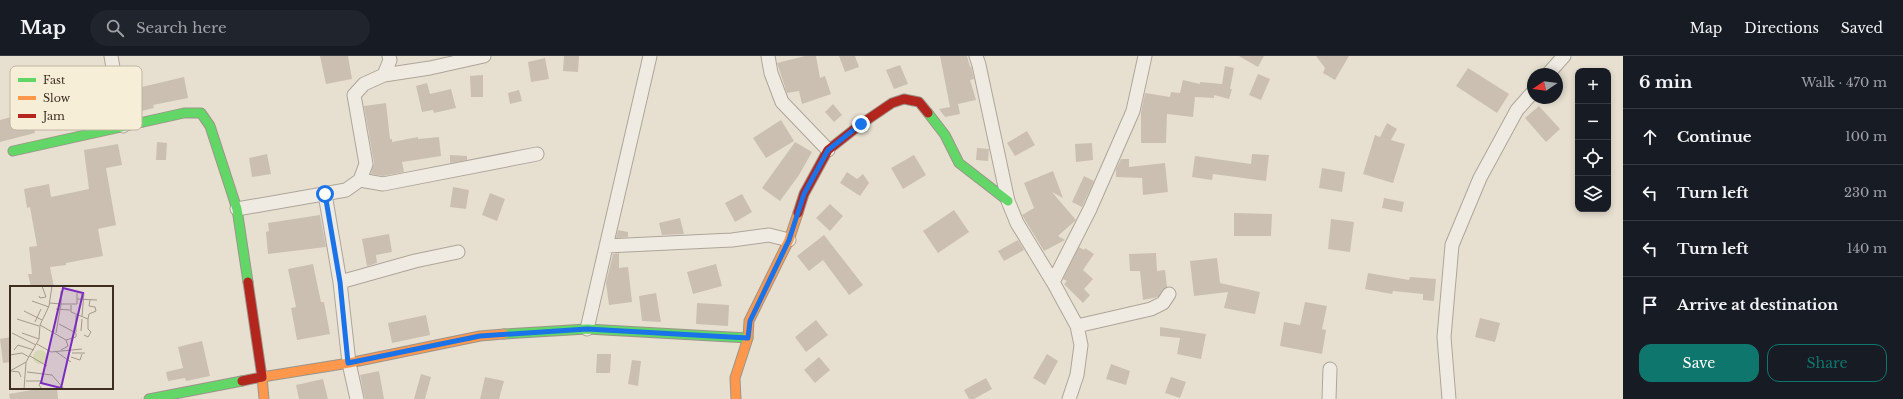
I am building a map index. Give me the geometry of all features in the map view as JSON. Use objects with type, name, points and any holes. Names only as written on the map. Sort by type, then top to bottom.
[{"type":"street","points":[[111,56],[113,66]]},
{"type":"street","points":[[384,75],[390,60],[389,56]]},
{"type":"street","points":[[237,209],[346,190],[360,180],[366,164],[354,96],[364,84],[384,75],[430,68],[484,56]]},
{"type":"street","points":[[587,329],[650,56]]},
{"type":"street","points":[[768,56],[771,73],[782,102],[828,150]]},
{"type":"street","points":[[976,56],[1008,201],[1017,223],[1053,282],[1077,326],[1081,345],[1077,375],[1069,399]]},
{"type":"street","points":[[1053,282],[1090,209],[1133,111],[1144,56]]},
{"type":"street","points":[[1553,68],[1564,56]]},
{"type":"street","points":[[736,399],[735,378],[748,338],[750,321],[789,240],[804,194],[828,150],[892,103],[904,99],[919,102],[945,135],[959,163],[1008,201]]},
{"type":"street","points":[[1449,399],[1444,337],[1452,245],[1480,178],[1517,110],[1527,99]]},
{"type":"street","points":[[142,122],[184,113],[201,113],[210,126],[237,209],[264,399]]},
{"type":"street","points":[[13,151],[105,130]]},
{"type":"street","points":[[360,180],[383,184],[537,154]]},
{"type":"street","points":[[325,194],[340,282],[348,363],[357,399]]},
{"type":"street","points":[[606,246],[732,240],[769,235],[789,240]]},
{"type":"street","points":[[340,282],[415,261],[458,252]]},
{"type":"street","points":[[1077,326],[1151,308],[1163,303],[1169,294]]},
{"type":"street","points":[[149,399],[262,377],[348,363],[480,336],[587,329],[748,338]]},
{"type":"street","points":[[1329,399],[1330,369]]},
{"type":"building","points":[[320,56],[348,56],[352,79],[326,84]]},
{"type":"building","points":[[564,56],[579,56],[578,72],[563,71]]},
{"type":"building","points":[[805,56],[816,56],[820,78],[825,76],[831,94],[802,104],[799,91],[787,93],[777,63]]},
{"type":"building","points":[[839,56],[855,56],[859,67],[845,72]]},
{"type":"building","points":[[940,56],[967,56],[970,67],[971,66],[974,79],[970,80],[976,100],[958,104],[960,114],[945,117],[939,109],[950,107]]},
{"type":"building","points":[[1239,56],[1264,56],[1258,67]]},
{"type":"building","points":[[1316,56],[1349,56],[1335,80],[1323,73],[1325,68]]},
{"type":"building","points":[[545,58],[549,79],[531,82],[528,62]]},
{"type":"building","points":[[900,65],[908,84],[894,89],[886,70]]},
{"type":"building","points":[[1225,66],[1234,68],[1230,89],[1232,89],[1229,99],[1214,95],[1214,98],[1195,97],[1193,117],[1167,114],[1166,143],[1141,143],[1141,112],[1145,93],[1170,97],[1171,92],[1180,93],[1183,80],[1200,84],[1200,82],[1222,84]]},
{"type":"building","points":[[1468,68],[1509,94],[1497,113],[1456,86]]},
{"type":"building","points":[[1258,74],[1270,79],[1261,100],[1249,95]]},
{"type":"building","points":[[483,75],[483,97],[471,97],[470,76]]},
{"type":"building","points":[[184,77],[188,98],[153,105],[154,108],[142,111],[142,87]]},
{"type":"building","points":[[427,83],[430,94],[451,89],[456,108],[434,113],[433,110],[422,112],[416,86]]},
{"type":"building","points":[[519,90],[522,101],[510,104],[508,93]]},
{"type":"building","points":[[386,103],[390,139],[392,139],[392,142],[418,137],[418,139],[439,137],[441,156],[402,162],[404,172],[383,176],[371,174],[374,163],[364,106]]},
{"type":"building","points":[[833,104],[842,115],[834,122],[825,112]]},
{"type":"building","points":[[1539,106],[1560,129],[1546,142],[1525,118]]},
{"type":"building","points":[[10,117],[10,130],[34,130],[35,133],[0,142],[0,120]]},
{"type":"building","points":[[781,120],[794,141],[766,158],[753,138]]},
{"type":"building","points":[[1387,123],[1397,129],[1391,140],[1405,144],[1393,183],[1363,174],[1375,135],[1380,137]]},
{"type":"building","points":[[1027,131],[1035,145],[1015,156],[1007,143]]},
{"type":"building","points":[[157,142],[167,143],[166,160],[156,160]]},
{"type":"building","points":[[795,142],[812,152],[799,175],[780,201],[762,188]]},
{"type":"building","points":[[1092,143],[1093,160],[1076,162],[1075,144]]},
{"type":"building","points":[[118,144],[122,165],[106,168],[116,225],[98,229],[103,256],[66,263],[66,265],[50,267],[54,286],[31,286],[28,274],[32,274],[29,247],[37,246],[30,207],[27,208],[24,189],[49,184],[51,197],[89,189],[84,150]]},
{"type":"building","points":[[977,148],[989,149],[988,161],[976,160]]},
{"type":"building","points":[[267,154],[271,174],[252,177],[249,158]]},
{"type":"building","points":[[1252,154],[1269,155],[1266,181],[1213,174],[1212,180],[1192,177],[1195,156],[1251,164]]},
{"type":"building","points":[[450,155],[467,156],[467,160],[450,163]]},
{"type":"building","points":[[914,155],[926,175],[903,189],[891,168]]},
{"type":"building","points":[[1121,159],[1129,159],[1129,167],[1165,163],[1168,192],[1143,195],[1142,178],[1116,177],[1116,169]]},
{"type":"building","points":[[1322,168],[1345,172],[1342,192],[1319,188]]},
{"type":"building","points":[[1053,171],[1063,198],[1052,192],[1076,220],[1058,236],[1065,240],[1044,251],[1022,215],[1034,208],[1024,183]]},
{"type":"building","points":[[847,172],[857,179],[863,174],[869,183],[860,196],[840,183]]},
{"type":"building","points":[[1084,176],[1094,181],[1082,207],[1072,202]]},
{"type":"building","points":[[453,187],[469,190],[466,209],[450,207]]},
{"type":"building","points":[[490,193],[505,199],[497,221],[482,215]]},
{"type":"building","points":[[742,194],[752,212],[735,222],[725,203]]},
{"type":"building","points":[[1384,198],[1404,202],[1402,212],[1382,208]]},
{"type":"building","points":[[830,204],[843,216],[830,231],[816,218]]},
{"type":"building","points":[[954,210],[969,232],[938,253],[923,231]]},
{"type":"building","points":[[1234,213],[1272,214],[1271,236],[1234,236]]},
{"type":"building","points":[[320,215],[326,247],[268,254],[266,232],[269,231],[268,223]]},
{"type":"building","points":[[680,218],[684,234],[662,235],[659,223]]},
{"type":"building","points":[[1331,219],[1354,222],[1350,252],[1328,249]]},
{"type":"building","points":[[618,230],[628,232],[628,237],[616,238]]},
{"type":"building","points":[[389,234],[392,252],[376,255],[377,263],[367,266],[362,239]]},
{"type":"building","points":[[824,235],[863,285],[849,295],[823,260],[809,271],[797,256]]},
{"type":"building","points":[[1018,240],[1024,250],[1004,261],[998,251]]},
{"type":"building","points":[[1079,247],[1084,250],[1085,248],[1094,254],[1083,270],[1093,279],[1084,289],[1090,295],[1083,303],[1064,284],[1067,281],[1063,279]]},
{"type":"building","points":[[619,253],[619,268],[628,267],[632,302],[609,305],[606,283],[613,254]]},
{"type":"building","points":[[1156,253],[1157,271],[1165,270],[1167,287],[1158,297],[1143,300],[1140,271],[1130,271],[1129,254]]},
{"type":"building","points":[[1217,258],[1220,283],[1260,292],[1255,314],[1224,308],[1228,292],[1194,296],[1190,261]]},
{"type":"building","points":[[313,264],[321,302],[324,302],[330,334],[297,340],[291,308],[296,307],[288,269]]},
{"type":"building","points":[[716,264],[722,286],[693,294],[687,272]]},
{"type":"building","points":[[1368,273],[1409,280],[1410,277],[1436,279],[1434,301],[1423,300],[1423,294],[1393,291],[1392,294],[1365,289]]},
{"type":"building","points":[[656,293],[661,322],[642,321],[639,296]]},
{"type":"building","points":[[1305,302],[1327,306],[1322,329],[1326,330],[1322,354],[1280,346],[1284,322],[1300,325]]},
{"type":"building","points":[[697,303],[729,305],[728,326],[696,324]]},
{"type":"building","points":[[426,315],[430,335],[392,343],[388,323]]},
{"type":"building","points":[[1480,318],[1500,323],[1495,342],[1475,337]]},
{"type":"building","points":[[816,320],[828,335],[806,352],[795,337]]},
{"type":"building","points":[[1160,327],[1206,334],[1201,359],[1177,354],[1180,338],[1160,336]]},
{"type":"building","points":[[10,337],[10,362],[3,363],[0,339]]},
{"type":"building","points":[[202,341],[210,376],[186,381],[185,378],[168,381],[166,372],[183,368],[178,347]]},
{"type":"building","points":[[597,354],[611,354],[610,373],[596,373]]},
{"type":"building","points":[[1047,354],[1058,361],[1045,385],[1033,378]]},
{"type":"building","points":[[819,357],[830,370],[815,383],[804,370]]},
{"type":"building","points":[[632,360],[641,361],[638,386],[628,384]]},
{"type":"building","points":[[1111,364],[1130,371],[1126,385],[1106,379]]},
{"type":"building","points":[[379,371],[384,399],[365,399],[360,375]]},
{"type":"building","points":[[421,374],[431,377],[425,399],[414,399]]},
{"type":"building","points":[[485,377],[504,381],[499,399],[480,399]]},
{"type":"building","points":[[1171,377],[1186,382],[1180,398],[1165,393]]},
{"type":"building","points":[[986,378],[992,389],[974,399],[969,399],[964,390]]},
{"type":"building","points":[[323,379],[328,399],[299,399],[296,385]]},
{"type":"building","points":[[37,389],[57,389],[58,399],[10,399],[9,394]]},
{"type":"traffic: fast","points":[[142,122],[184,113],[201,113],[210,126],[237,209],[248,282]]},
{"type":"traffic: fast","points":[[928,113],[945,135],[959,163],[1008,201]]},
{"type":"traffic: fast","points":[[13,151],[108,130]]},
{"type":"traffic: fast","points":[[504,334],[587,329],[748,338]]},
{"type":"traffic: fast","points":[[149,399],[242,381]]},
{"type":"traffic: slow","points":[[736,399],[735,378],[748,338],[749,321],[789,240],[798,213]]},
{"type":"traffic: slow","points":[[264,399],[262,377],[349,363],[480,336],[504,334]]},
{"type":"traffic: jam","points":[[798,213],[804,194],[828,150],[861,124],[892,103],[904,99],[919,102],[928,113]]},
{"type":"traffic: jam","points":[[242,381],[262,377],[248,282]]},
{"type":"route","points":[[325,194],[340,282],[348,363],[480,336],[587,329],[748,338],[750,321],[789,240],[804,194],[828,150],[861,124]]}]
